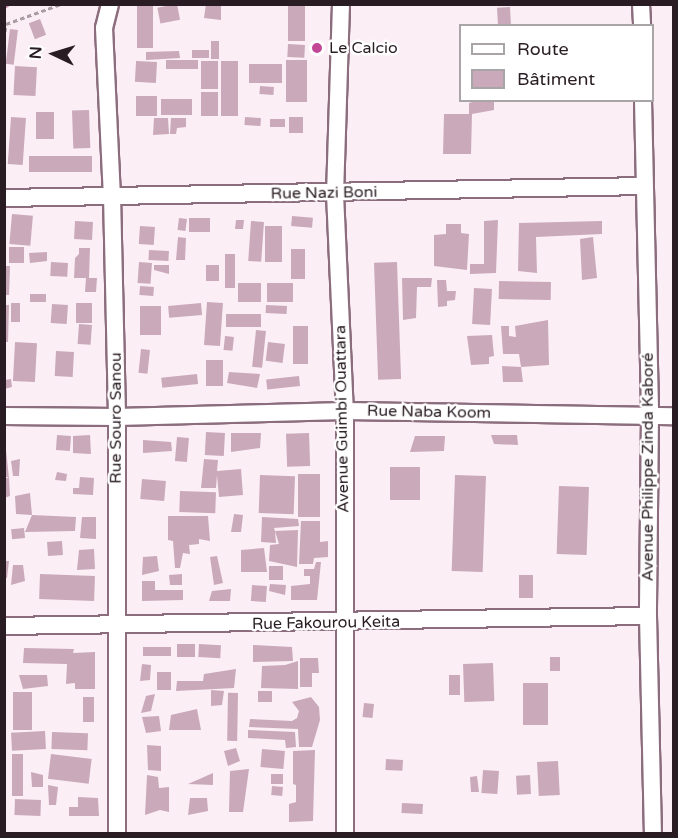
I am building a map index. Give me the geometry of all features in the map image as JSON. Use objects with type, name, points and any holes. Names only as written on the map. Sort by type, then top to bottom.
[{"type":"street","name":"Rue Souro Sanou","points":[[110,4],[104,28],[112,195],[117,417],[117,834]]},
{"type":"street","name":"Avenue Guimbi Ouattara","points":[[341,4],[334,194],[345,411],[343,623],[345,834]]},
{"type":"street","points":[[641,4],[642,24]]},
{"type":"street","name":"Avenue Philippe Zinda Kaboré","points":[[643,102],[650,416],[648,616],[653,834]]},
{"type":"street","name":"Rue Nazi Boni","points":[[4,198],[334,194],[644,186]]},
{"type":"street","name":"Rue Naba Koom","points":[[4,416],[117,417],[345,411],[674,416]]},
{"type":"street","name":"Rue Fakourou Keita","points":[[4,626],[343,623],[648,616]]},
{"type":"path","points":[[4,39],[6,24],[61,4]]},
{"type":"building","points":[[177,4],[180,20],[160,24],[157,8]]},
{"type":"building","points":[[206,4],[221,4],[221,20],[204,18]]},
{"type":"building","points":[[288,4],[305,4],[305,41],[288,41]]},
{"type":"building","points":[[137,6],[153,6],[153,48],[137,48]]},
{"type":"building","points":[[510,7],[511,24],[498,24],[497,8]]},
{"type":"building","points":[[40,19],[46,35],[35,39],[29,23]]},
{"type":"building","points":[[10,29],[18,30],[14,65],[6,64]]},
{"type":"building","points":[[211,41],[219,41],[219,59],[211,59]]},
{"type":"building","points":[[288,44],[305,45],[304,58],[287,57]]},
{"type":"building","points":[[192,50],[209,50],[209,58],[192,58]]},
{"type":"building","points":[[179,51],[180,58],[146,60],[146,52]]},
{"type":"building","points":[[166,60],[198,60],[198,69],[166,69]]},
{"type":"building","points":[[286,60],[307,60],[307,102],[286,102]]},
{"type":"building","points":[[136,61],[157,62],[156,83],[135,82]]},
{"type":"building","points":[[201,61],[218,61],[218,89],[201,89]]},
{"type":"building","points":[[221,61],[238,61],[238,116],[221,116]]},
{"type":"building","points":[[249,64],[282,64],[282,83],[249,83]]},
{"type":"building","points":[[15,66],[37,67],[35,96],[13,95]]},
{"type":"building","points":[[260,86],[274,87],[273,95],[259,94]]},
{"type":"building","points":[[201,92],[218,92],[218,116],[201,116]]},
{"type":"building","points":[[136,96],[157,96],[157,116],[136,116]]},
{"type":"building","points":[[161,99],[192,99],[192,115],[161,115]]},
{"type":"building","points":[[494,102],[494,110],[472,114],[471,154],[443,154],[444,114],[469,114],[469,103]]},
{"type":"building","points":[[89,110],[90,148],[73,149],[72,111]]},
{"type":"building","points":[[36,112],[54,112],[54,139],[36,139]]},
{"type":"building","points":[[11,117],[26,118],[23,165],[8,164]]},
{"type":"building","points":[[245,117],[261,118],[260,126],[244,125]]},
{"type":"building","points":[[289,117],[303,117],[303,133],[289,133]]},
{"type":"building","points":[[154,118],[168,118],[169,134],[153,135]]},
{"type":"building","points":[[171,118],[186,118],[186,127],[177,128],[176,134],[170,134]]},
{"type":"building","points":[[270,119],[285,119],[285,127],[270,127]]},
{"type":"building","points":[[29,156],[92,156],[92,172],[29,172]]},
{"type":"building","points":[[12,214],[33,216],[30,246],[9,244]]},
{"type":"building","points":[[292,216],[313,218],[312,228],[291,226]]},
{"type":"building","points":[[179,218],[187,219],[185,231],[178,230]]},
{"type":"building","points":[[189,218],[210,218],[210,232],[189,232]]},
{"type":"building","points":[[236,220],[244,220],[243,229],[235,229]]},
{"type":"building","points":[[498,220],[496,273],[470,274],[470,264],[484,264],[484,221]]},
{"type":"building","points":[[75,221],[93,222],[92,240],[74,239]]},
{"type":"building","points":[[251,221],[264,222],[261,262],[248,261]]},
{"type":"building","points":[[602,221],[602,234],[536,237],[537,273],[518,271],[519,223]]},
{"type":"building","points":[[446,224],[461,224],[461,233],[469,234],[467,270],[434,266],[434,235],[446,234]]},
{"type":"building","points":[[140,226],[155,227],[154,245],[139,244]]},
{"type":"building","points":[[265,226],[282,226],[282,262],[265,262]]},
{"type":"building","points":[[178,237],[186,238],[185,260],[176,260]]},
{"type":"building","points":[[593,237],[597,278],[582,280],[580,239]]},
{"type":"building","points":[[9,247],[24,247],[24,263],[9,263]]},
{"type":"building","points":[[79,248],[90,248],[89,278],[97,278],[96,292],[85,292],[86,278],[74,278],[75,258],[79,254]]},
{"type":"building","points":[[291,249],[305,249],[305,279],[291,279]]},
{"type":"building","points":[[149,250],[169,251],[168,261],[148,260]]},
{"type":"building","points":[[47,252],[47,261],[30,263],[29,253]]},
{"type":"building","points":[[225,254],[235,254],[235,288],[225,288]]},
{"type":"building","points":[[51,262],[68,263],[67,277],[50,276]]},
{"type":"building","points":[[139,262],[152,263],[151,284],[138,283]]},
{"type":"building","points":[[397,262],[401,379],[378,380],[374,263]]},
{"type":"building","points":[[154,265],[169,265],[169,274],[154,270]]},
{"type":"building","points":[[206,265],[219,265],[219,281],[206,281]]},
{"type":"building","points":[[4,266],[10,266],[9,295],[4,295]]},
{"type":"building","points":[[402,278],[432,278],[431,287],[417,287],[416,318],[403,320]]},
{"type":"building","points":[[437,280],[446,280],[447,291],[456,291],[455,300],[447,301],[447,306],[438,307]]},
{"type":"building","points":[[499,281],[551,282],[551,300],[499,299]]},
{"type":"building","points":[[238,283],[261,283],[261,302],[238,302]]},
{"type":"building","points":[[267,283],[293,283],[293,302],[267,302]]},
{"type":"building","points":[[140,286],[154,287],[153,296],[139,295]]},
{"type":"building","points":[[474,288],[492,289],[490,325],[472,324]]},
{"type":"building","points":[[30,294],[46,294],[46,302],[30,302]]},
{"type":"building","points":[[207,302],[223,303],[220,346],[204,345]]},
{"type":"building","points":[[11,303],[20,303],[20,322],[11,322]]},
{"type":"building","points":[[76,303],[92,303],[92,323],[76,323]]},
{"type":"building","points":[[201,303],[202,315],[169,318],[168,306]]},
{"type":"building","points":[[52,304],[68,305],[67,324],[51,323]]},
{"type":"building","points":[[4,305],[9,305],[8,342],[4,342]]},
{"type":"building","points":[[266,305],[287,306],[287,314],[266,313]]},
{"type":"building","points":[[140,306],[161,306],[161,335],[140,335]]},
{"type":"building","points":[[226,314],[261,314],[261,327],[226,327]]},
{"type":"building","points":[[548,320],[549,365],[521,367],[519,354],[503,354],[501,326],[509,326],[509,336],[516,337],[515,326]]},
{"type":"building","points":[[79,324],[92,325],[91,345],[78,344]]},
{"type":"building","points":[[293,326],[308,326],[308,364],[293,364]]},
{"type":"building","points":[[256,330],[266,331],[262,368],[252,367]]},
{"type":"building","points":[[492,335],[494,356],[489,357],[489,364],[471,365],[467,336]]},
{"type":"building","points":[[225,336],[234,337],[232,351],[224,350]]},
{"type":"building","points":[[15,342],[37,343],[35,382],[13,381]]},
{"type":"building","points":[[268,342],[285,344],[283,363],[266,361]]},
{"type":"building","points":[[141,349],[150,350],[147,374],[138,373]]},
{"type":"building","points":[[56,351],[74,352],[73,377],[55,376]]},
{"type":"building","points":[[206,360],[223,360],[223,386],[206,386]]},
{"type":"building","points":[[502,366],[521,367],[523,382],[503,382]]},
{"type":"building","points":[[229,372],[260,374],[257,388],[227,383]]},
{"type":"building","points":[[197,374],[198,384],[162,388],[161,378]]},
{"type":"building","points":[[299,376],[300,386],[267,389],[266,379]]},
{"type":"building","points":[[11,379],[12,387],[4,389],[4,380]]},
{"type":"building","points":[[206,432],[225,433],[224,456],[205,455]]},
{"type":"building","points":[[231,433],[261,433],[260,448],[231,452]]},
{"type":"building","points":[[309,433],[310,466],[287,467],[286,434]]},
{"type":"building","points":[[57,435],[71,436],[70,451],[56,450]]},
{"type":"building","points":[[90,435],[91,454],[73,453],[73,436]]},
{"type":"building","points":[[491,435],[517,435],[518,445],[494,444]]},
{"type":"building","points":[[415,436],[445,436],[444,451],[410,452]]},
{"type":"building","points":[[177,437],[189,438],[187,462],[175,461]]},
{"type":"building","points":[[143,440],[171,442],[172,451],[143,453]]},
{"type":"building","points":[[4,450],[6,450],[9,478],[4,476]]},
{"type":"building","points":[[20,459],[19,476],[13,476],[11,461]]},
{"type":"building","points":[[204,459],[218,460],[217,471],[241,469],[243,495],[219,497],[217,475],[216,488],[201,488]]},
{"type":"building","points":[[390,467],[420,467],[420,500],[390,500]]},
{"type":"building","points":[[57,472],[67,474],[66,481],[55,480]]},
{"type":"building","points":[[298,474],[320,474],[320,517],[298,517]]},
{"type":"building","points":[[260,475],[295,476],[294,514],[259,513]]},
{"type":"building","points":[[455,475],[486,476],[483,572],[452,571]]},
{"type":"building","points":[[80,477],[94,478],[93,495],[73,494],[73,488],[79,488]]},
{"type":"building","points":[[4,478],[9,478],[10,496],[4,498]]},
{"type":"building","points":[[142,479],[166,481],[164,501],[140,499]]},
{"type":"building","points":[[559,486],[589,487],[587,555],[557,554]]},
{"type":"building","points":[[180,491],[216,492],[215,513],[179,512]]},
{"type":"building","points":[[30,493],[32,515],[16,514],[15,496]]},
{"type":"building","points":[[234,514],[243,515],[241,532],[231,532]]},
{"type":"building","points":[[32,515],[76,517],[75,531],[25,532]]},
{"type":"building","points":[[168,516],[208,516],[210,541],[199,539],[199,544],[189,545],[190,554],[183,553],[180,568],[175,568],[173,541],[168,540]]},
{"type":"building","points":[[82,517],[96,517],[96,539],[80,538]]},
{"type":"building","points":[[262,517],[298,519],[299,526],[274,528],[276,543],[261,542]]},
{"type":"building","points":[[301,521],[320,521],[320,542],[328,541],[328,557],[314,558],[313,564],[299,564]]},
{"type":"building","points":[[24,528],[25,538],[12,539],[11,529]]},
{"type":"building","points":[[298,530],[297,567],[269,561],[270,545],[279,544],[275,531]]},
{"type":"building","points":[[62,541],[63,555],[48,556],[47,542]]},
{"type":"building","points":[[264,548],[267,572],[241,572],[241,550]]},
{"type":"building","points":[[94,549],[95,569],[77,570],[79,550]]},
{"type":"building","points":[[157,556],[159,571],[142,575],[143,557]]},
{"type":"building","points":[[217,556],[223,583],[214,585],[210,557]]},
{"type":"building","points":[[4,561],[9,561],[7,578],[4,578]]},
{"type":"building","points":[[316,562],[321,562],[317,600],[291,600],[291,586],[310,584],[310,576],[304,576],[304,569],[314,569]]},
{"type":"building","points":[[13,565],[23,565],[25,581],[11,585]]},
{"type":"building","points":[[269,566],[283,566],[283,580],[269,580]]},
{"type":"building","points":[[40,574],[95,576],[94,601],[39,599]]},
{"type":"building","points":[[182,574],[182,585],[170,585],[169,575]]},
{"type":"building","points":[[519,575],[533,575],[533,598],[519,598]]},
{"type":"building","points":[[142,581],[155,581],[155,590],[183,590],[183,600],[142,601]]},
{"type":"building","points":[[270,584],[286,585],[285,595],[269,591]]},
{"type":"building","points":[[252,585],[267,586],[266,602],[251,601]]},
{"type":"building","points":[[231,589],[230,601],[209,601],[212,591]]},
{"type":"building","points":[[177,644],[195,644],[195,657],[177,657]]},
{"type":"building","points":[[199,644],[221,645],[220,658],[198,657]]},
{"type":"building","points":[[253,645],[292,647],[293,661],[253,662]]},
{"type":"building","points":[[143,647],[171,647],[171,656],[143,656]]},
{"type":"building","points":[[24,648],[74,649],[73,653],[95,652],[95,689],[75,689],[75,683],[66,684],[67,664],[23,663]]},
{"type":"building","points":[[550,657],[560,657],[560,671],[550,671]]},
{"type":"building","points":[[300,658],[318,658],[319,673],[312,673],[312,687],[300,687]]},
{"type":"building","points":[[298,661],[298,689],[261,688],[262,666],[285,665]]},
{"type":"building","points":[[493,663],[494,701],[464,702],[463,664]]},
{"type":"building","points":[[142,664],[151,665],[150,680],[140,681]]},
{"type":"building","points":[[236,669],[234,688],[176,691],[177,681],[203,681],[204,674]]},
{"type":"building","points":[[157,672],[171,672],[171,690],[157,690]]},
{"type":"building","points":[[19,675],[47,675],[48,686],[23,689]]},
{"type":"building","points":[[449,675],[460,675],[460,695],[449,695]]},
{"type":"building","points":[[523,683],[548,683],[548,725],[523,725]]},
{"type":"building","points":[[211,690],[224,691],[222,705],[211,706]]},
{"type":"building","points":[[258,691],[272,691],[272,702],[258,702]]},
{"type":"building","points":[[13,692],[32,692],[32,730],[13,730]]},
{"type":"building","points":[[228,693],[238,693],[237,741],[227,741]]},
{"type":"building","points":[[155,694],[151,711],[141,713],[146,696]]},
{"type":"building","points":[[83,697],[94,697],[94,722],[83,722]]},
{"type":"building","points":[[311,697],[319,707],[320,720],[312,747],[299,747],[298,729],[249,727],[250,719],[292,721],[297,718],[299,711],[292,702]]},
{"type":"building","points":[[364,703],[374,704],[372,718],[363,717]]},
{"type":"building","points":[[197,709],[201,730],[169,730],[171,715]]},
{"type":"building","points":[[159,716],[161,731],[146,733],[142,717]]},
{"type":"building","points":[[248,730],[295,732],[296,747],[286,748],[285,740],[248,738]]},
{"type":"building","points":[[45,731],[46,749],[12,751],[11,733]]},
{"type":"building","points":[[52,732],[88,733],[87,750],[51,749]]},
{"type":"building","points":[[147,745],[161,746],[161,771],[148,770]]},
{"type":"building","points":[[236,748],[240,761],[228,766],[224,751]]},
{"type":"building","points":[[262,749],[285,751],[283,769],[260,767]]},
{"type":"building","points":[[315,750],[313,821],[289,822],[289,804],[296,802],[296,785],[293,784],[293,751]]},
{"type":"building","points":[[12,754],[23,754],[23,796],[12,796]]},
{"type":"building","points":[[51,754],[92,759],[89,784],[48,779]]},
{"type":"building","points":[[386,759],[403,760],[402,771],[385,770]]},
{"type":"building","points":[[558,761],[560,795],[539,796],[537,762]]},
{"type":"building","points":[[249,769],[243,812],[229,812],[230,771]]},
{"type":"building","points":[[483,770],[499,771],[497,794],[481,793]]},
{"type":"building","points":[[31,772],[43,775],[43,787],[32,787]]},
{"type":"building","points":[[213,773],[213,785],[188,784]]},
{"type":"building","points":[[271,774],[283,774],[283,784],[271,784]]},
{"type":"building","points":[[147,775],[158,777],[159,788],[169,787],[169,812],[160,810],[145,815]]},
{"type":"building","points":[[530,775],[531,794],[517,795],[516,776]]},
{"type":"building","points":[[477,776],[479,792],[471,792],[470,777]]},
{"type":"building","points":[[48,785],[58,787],[56,805],[49,805]]},
{"type":"building","points":[[272,786],[283,787],[282,796],[271,795]]},
{"type":"building","points":[[78,797],[98,798],[99,816],[69,816],[69,807],[78,807]]},
{"type":"building","points":[[190,798],[207,798],[208,811],[188,815]]},
{"type":"building","points":[[15,799],[41,800],[40,816],[14,815]]},
{"type":"building","points":[[402,803],[423,804],[422,814],[401,813]]},
{"type":"place","name":"Le Calcio","points":[[317,48]]}]
